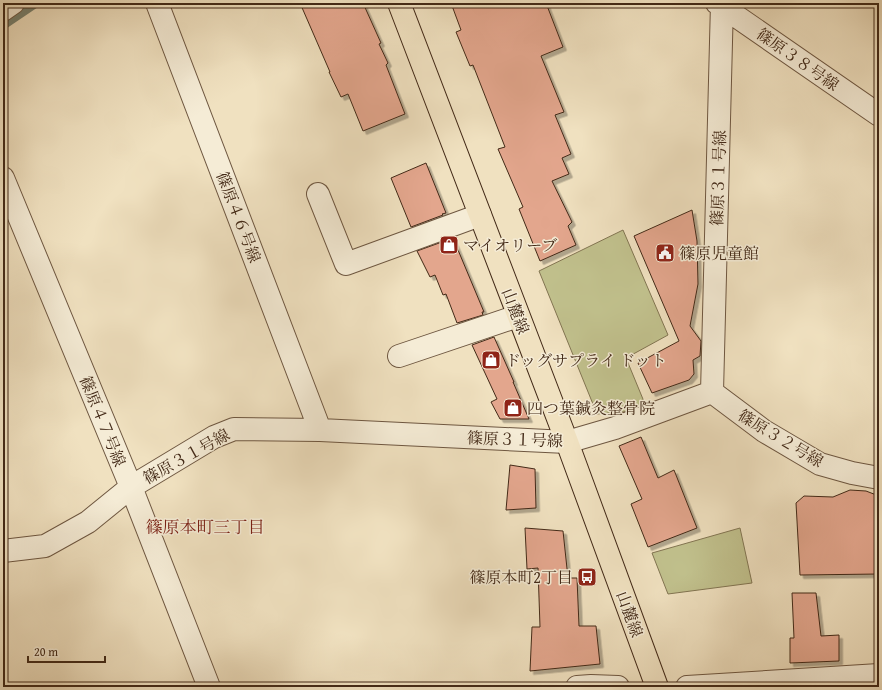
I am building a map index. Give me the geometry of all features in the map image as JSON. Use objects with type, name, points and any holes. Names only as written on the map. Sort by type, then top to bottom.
[{"type":"main road","name":"山麓線","points":[[399,3],[567,442],[657,687]]},
{"type":"street","points":[[3,10],[13,3]]},
{"type":"street","name":"篠原４６号線","points":[[157,3],[320,430]]},
{"type":"street","name":"篠原３１号線","points":[[3,551],[45,546],[88,522],[131,487],[214,437],[234,429],[320,430],[567,442],[615,428],[712,392],[721,4]]},
{"type":"street","name":"篠原３８号線","points":[[721,4],[879,115]]},
{"type":"street","name":"篠原４７号線","points":[[3,178],[131,487],[209,687]]},
{"type":"street","points":[[318,194],[346,264],[480,215]]},
{"type":"street","points":[[399,356],[518,316]]},
{"type":"street","name":"篠原３２号線","points":[[712,392],[764,431],[820,464],[852,473],[879,478]]},
{"type":"street","points":[[687,687],[879,675]]},
{"type":"street","points":[[577,687],[618,687]]},
{"type":"green space","points":[[623,230],[668,335],[626,358],[645,404],[634,411],[597,414],[539,271]]},
{"type":"green space","points":[[740,528],[752,583],[668,594],[652,553]]},
{"type":"building","points":[[300,3],[363,3],[381,43],[379,44],[388,63],[386,65],[405,114],[363,131],[348,94],[341,97]]},
{"type":"building","points":[[451,3],[546,3],[563,47],[541,56],[564,112],[555,115],[571,154],[562,158],[569,174],[552,181],[572,222],[568,226],[576,245],[540,261],[519,209],[523,207],[498,149],[505,147],[473,65],[470,66],[456,32],[461,30]]},
{"type":"building","points":[[426,163],[446,213],[411,227],[391,178]]},
{"type":"building","points":[[692,210],[697,241],[698,284],[690,326],[701,341],[700,356],[693,360],[694,374],[689,380],[652,393],[638,363],[679,341],[634,236]]},
{"type":"building","points":[[453,238],[484,312],[482,312],[483,315],[457,323],[446,294],[443,295],[435,275],[430,277],[417,251]]},
{"type":"building","points":[[494,337],[529,419],[500,419],[491,402],[497,399],[472,345]]},
{"type":"building","points":[[641,437],[658,478],[674,470],[697,528],[648,547],[631,504],[642,499],[619,446]]},
{"type":"building","points":[[510,465],[535,469],[536,508],[506,510]]},
{"type":"building","points":[[850,490],[866,491],[879,496],[879,574],[800,575],[796,503],[804,496],[833,497]]},
{"type":"building","points":[[525,528],[563,531],[568,578],[577,578],[579,626],[596,626],[600,664],[530,671],[532,627],[540,627],[538,568],[527,569]]},
{"type":"building","points":[[792,593],[816,593],[821,636],[839,635],[839,661],[790,663],[790,638],[794,638]]},
{"type":"waterway","points":[[3,26],[37,3]]},
{"type":"place","name":"マイオリーブ","points":[[449,245]]},
{"type":"place","name":"篠原児童館","points":[[665,253]]},
{"type":"place","name":"ドッグサプライ ドット","points":[[491,360]]},
{"type":"place","name":"四つ葉鍼灸整骨院","points":[[513,408]]},
{"type":"place","name":"篠原本町2丁目","points":[[587,577]]},
{"type":"district","name":"篠原本町三丁目","points":[[205,526]]}]
